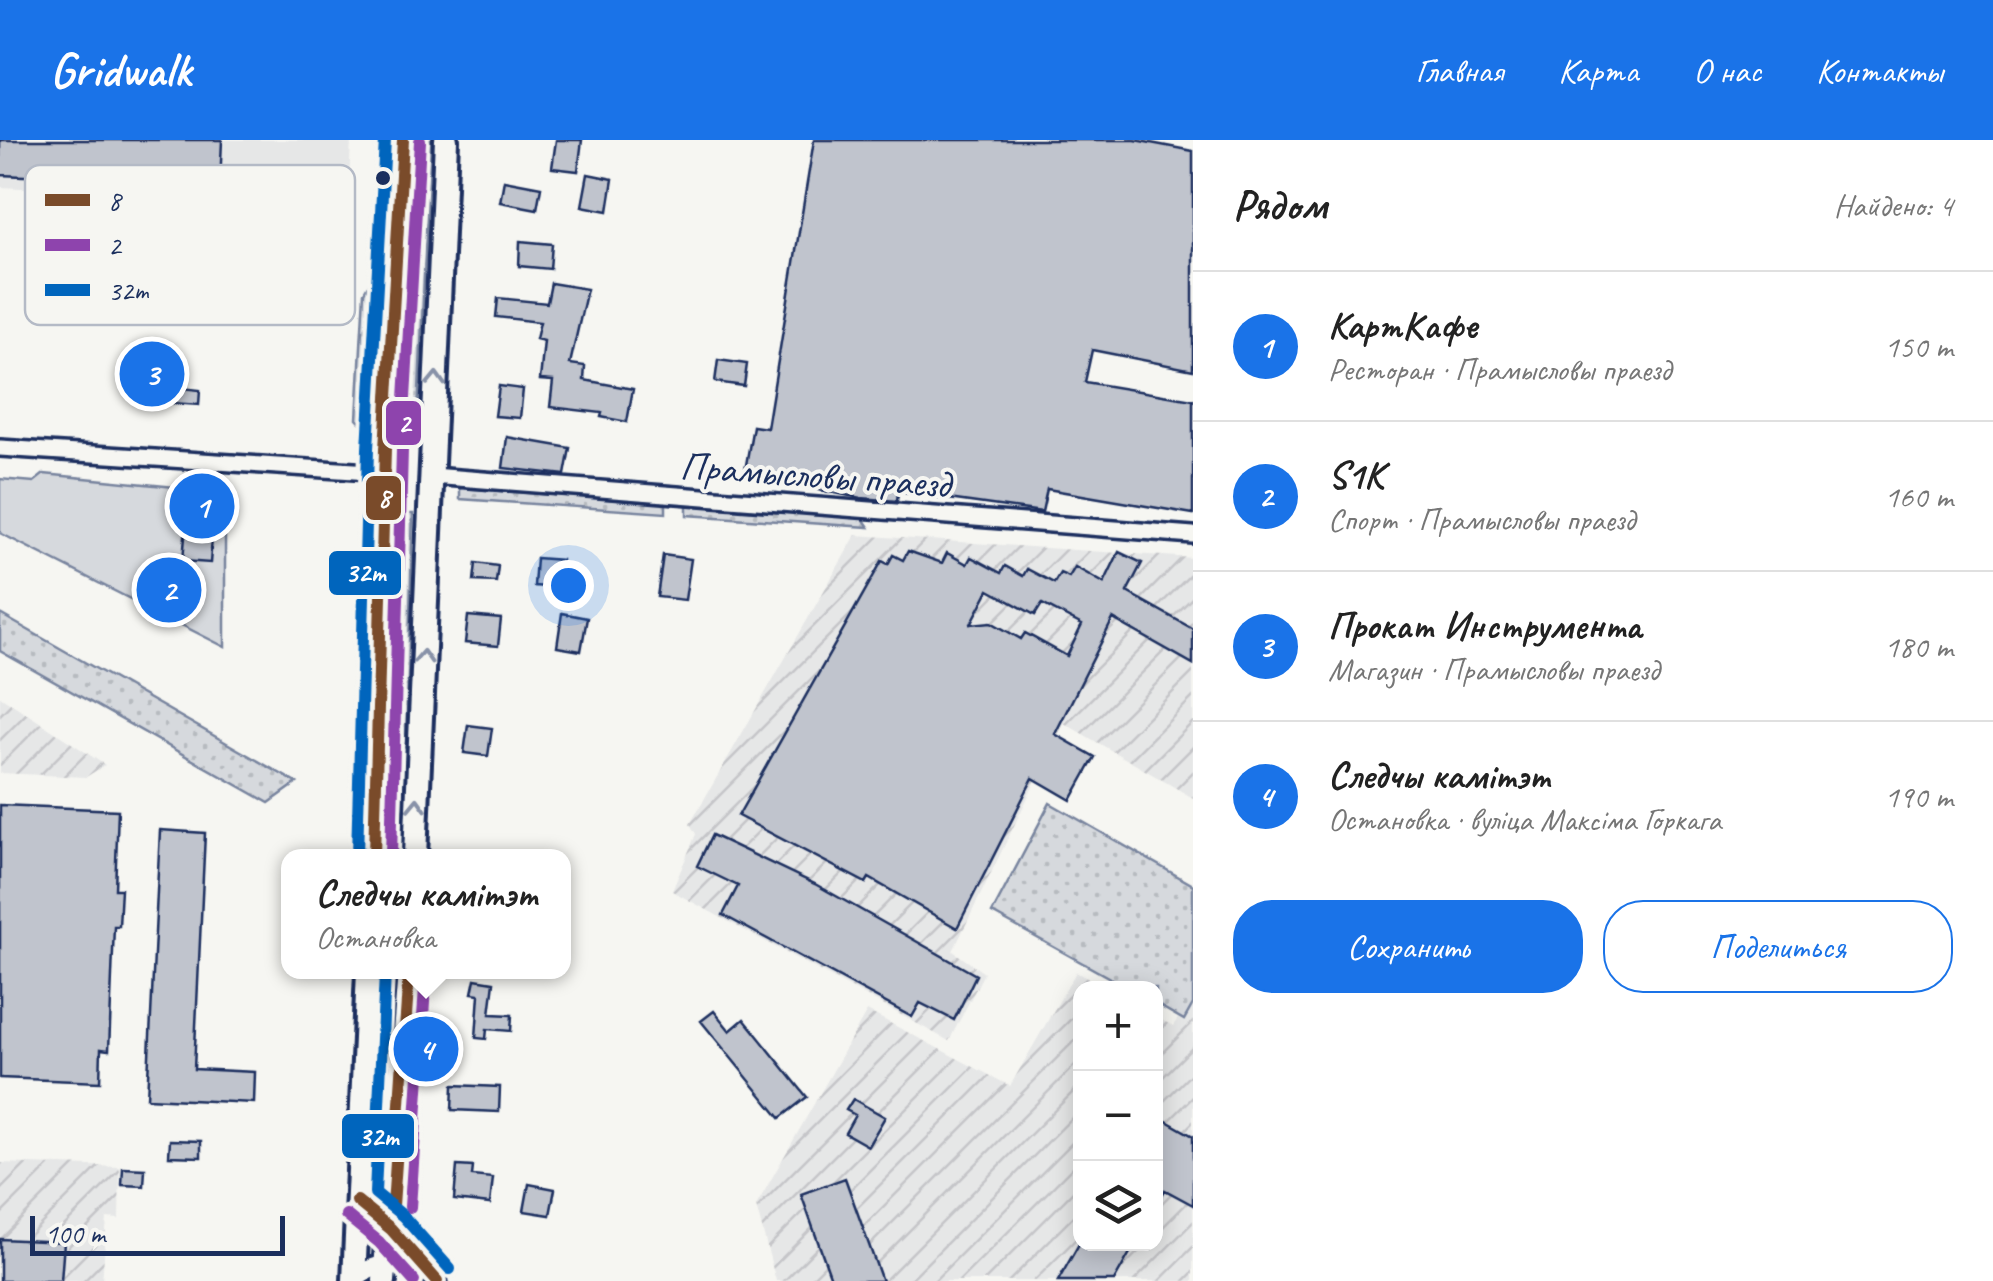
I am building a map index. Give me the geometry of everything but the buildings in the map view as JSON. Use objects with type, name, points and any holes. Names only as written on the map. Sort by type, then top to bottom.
[{"type":"main road","points":[[374,849],[385,473],[403,140]]},
{"type":"main road","points":[[415,849],[446,140]]},
{"type":"main road","points":[[354,1281],[368,979]]},
{"type":"main road","points":[[386,1272],[409,979]]},
{"type":"main road","points":[[357,1201],[392,1217]]},
{"type":"street","points":[[0,448],[385,473]]},
{"type":"street","name":"Прамысловы праезд","points":[[432,476],[1193,535]]},
{"type":"street","points":[[392,1217],[432,1274]]},
{"type":"street","points":[[354,1281],[366,1269],[432,1274]]},
{"type":"shaded area","points":[[0,140],[351,140],[350,165],[25,165],[25,188],[0,187]]},
{"type":"shaded area","points":[[856,535],[1193,558],[1193,798],[1064,723],[953,951],[984,973],[949,1041],[672,891],[696,834],[690,824]]},
{"type":"shaded area","points":[[0,696],[105,765],[86,777],[0,773]]},
{"type":"shaded area","points":[[1076,972],[1092,981],[1073,981],[1073,1251],[1163,1251],[1163,1021],[1173,1026],[1193,995],[1193,1281],[776,1281],[756,1206],[867,1011],[1010,1086]]},
{"type":"shaded area","points":[[0,1163],[120,1167],[119,1219],[107,1218],[102,1281],[0,1281]]},
{"type":"green space","points":[[421,140],[430,140],[417,437],[407,437]]},
{"type":"green space","points":[[368,285],[378,310],[373,425],[369,432],[357,419],[364,292]]},
{"type":"green space","points":[[44,474],[225,492],[225,647],[0,533],[0,479],[34,482]]},
{"type":"green space","points":[[460,488],[666,503],[666,513],[460,499]]},
{"type":"green space","points":[[687,505],[862,517],[869,527],[687,515]]},
{"type":"green space","points":[[402,514],[413,514],[406,747],[396,742]]},
{"type":"green space","points":[[0,614],[297,783],[269,803],[0,651]]},
{"type":"green space","points":[[1050,803],[1193,885],[1193,1004],[1184,1020],[1163,1008],[1163,981],[1115,981],[992,913]]},
{"type":"green space","points":[[380,979],[388,979],[379,1138],[369,1137]]},
{"type":"transit line","name":"32т","points":[[357,849],[368,449],[385,140]]},
{"type":"transit line","name":"8","points":[[374,849],[385,449],[403,140]]},
{"type":"transit line","name":"2","points":[[391,849],[402,450],[420,141]]},
{"type":"transit line","name":"32т","points":[[385,979],[375,1193],[403,1216],[450,1269]]},
{"type":"transit line","name":"8","points":[[393,1206],[409,979]]},
{"type":"transit line","name":"2","points":[[410,1207],[426,979]]},
{"type":"transit line","name":"8","points":[[357,1201],[391,1229],[437,1281]]},
{"type":"transit line","name":"2","points":[[346,1215],[379,1242],[414,1281]]},
{"type":"place","name":"Прокат Инструмента","points":[[152,374]]},
{"type":"place","name":"КартКафе","points":[[202,506]]},
{"type":"place","name":"S1K","points":[[169,590]]},
{"type":"place","name":"Следчы камітэт","points":[[426,1049]]}]
